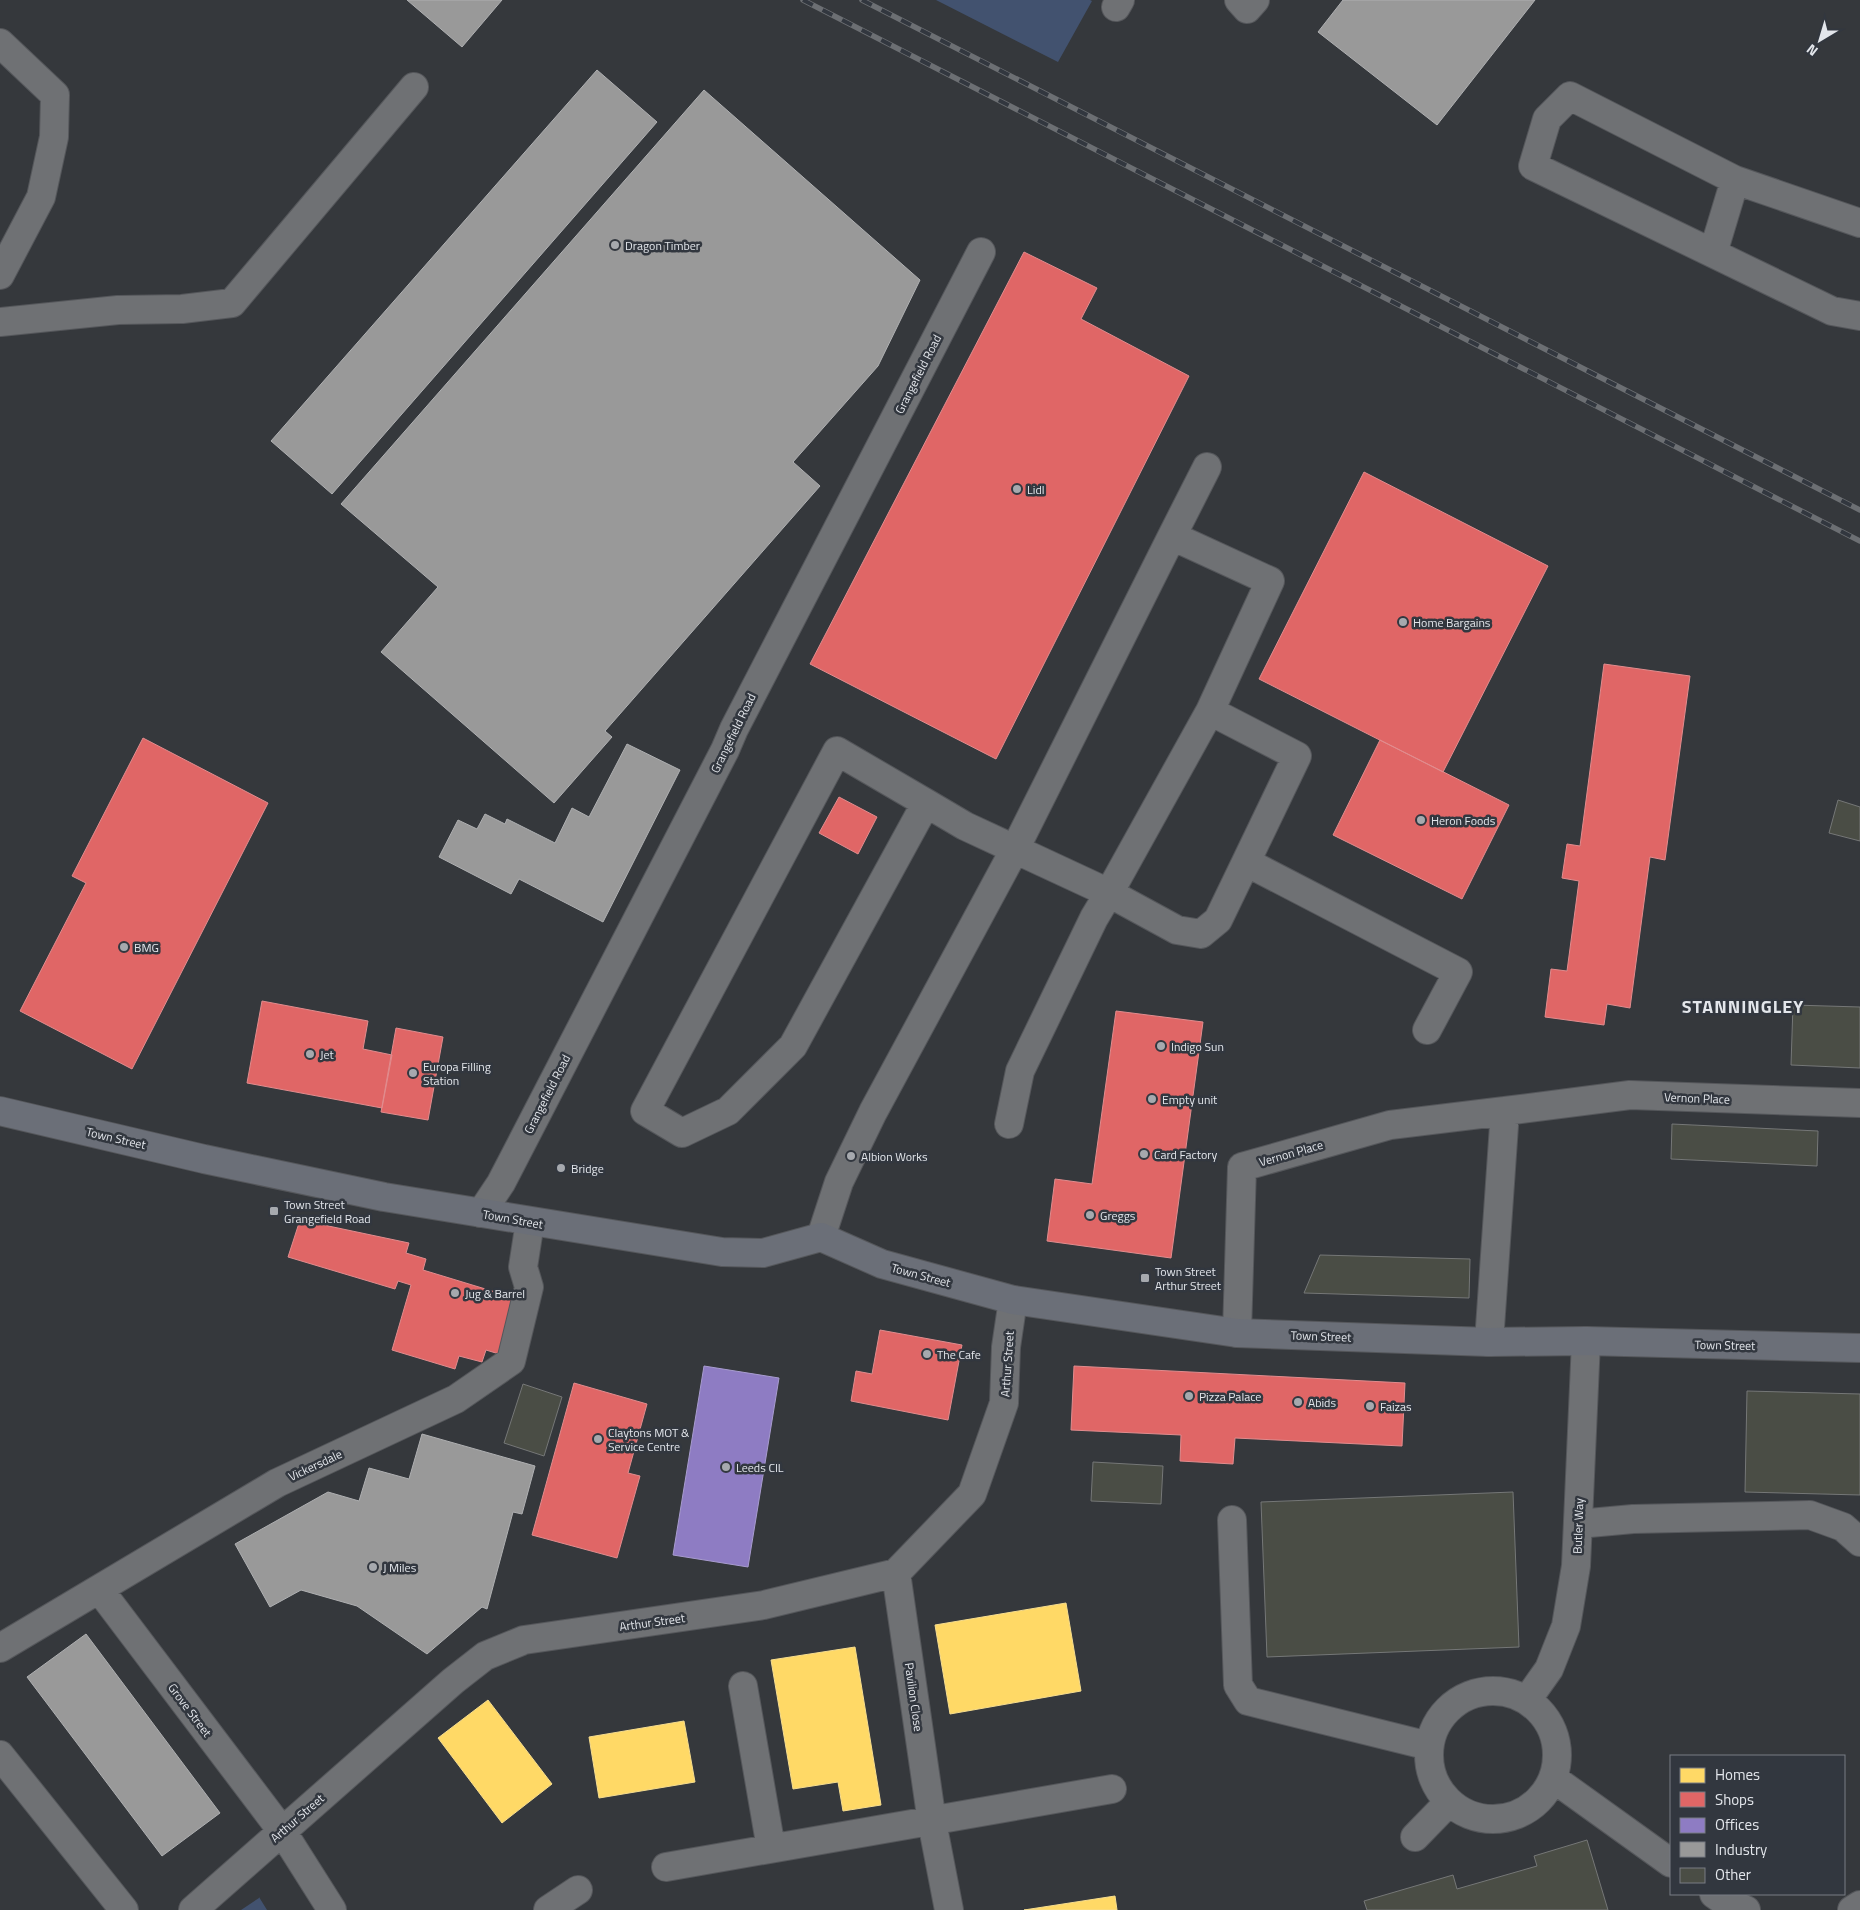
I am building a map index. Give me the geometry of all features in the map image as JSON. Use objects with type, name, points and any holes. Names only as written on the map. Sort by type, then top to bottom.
[{"type":"main road","name":"Town Street","points":[[0,1111],[204,1159],[356,1191],[530,1222],[722,1252],[763,1253],[822,1238],[882,1264],[1013,1300],[1237,1333],[1489,1342],[1586,1341],[1860,1348]]},
{"type":"street","points":[[1239,0],[1247,9],[1255,0]]},
{"type":"street","points":[[0,43],[55,95],[54,137],[41,197],[0,275]]},
{"type":"street","points":[[0,322],[118,310],[182,309],[232,303],[414,87]]},
{"type":"street","points":[[1860,223],[1736,180],[1570,96],[1547,119],[1533,166],[1832,311],[1860,316]]},
{"type":"street","points":[[1713,253],[1736,180]]},
{"type":"street","name":"Grangefield Road","points":[[481,1213],[501,1183],[981,252]]},
{"type":"street","points":[[822,1238],[839,1182],[873,1112],[1015,849],[1207,467]]},
{"type":"street","points":[[1009,1124],[1020,1071],[1094,918],[1210,711],[1270,581],[1172,536]]},
{"type":"street","points":[[926,803],[793,1046],[728,1111],[682,1133],[645,1111],[837,751],[926,803],[965,826],[1109,893],[1177,930],[1201,934],[1218,920],[1297,756],[1210,711]]},
{"type":"street","points":[[1246,862],[1458,972],[1427,1030]]},
{"type":"street","name":"Vernon Place","points":[[1237,1333],[1242,1167],[1390,1125],[1630,1095],[1860,1103]]},
{"type":"street","points":[[1489,1342],[1505,1111]]},
{"type":"street","name":"Vickersdale","points":[[0,1648],[278,1483],[456,1399],[511,1361],[529,1287],[523,1267],[530,1222]]},
{"type":"street","name":"Arthur Street","points":[[193,1910],[453,1681],[486,1656],[524,1640],[764,1605],[896,1573],[972,1494],[1004,1403],[1006,1347],[1013,1300]]},
{"type":"street","name":"Butler Way","points":[[1528,1700],[1549,1669],[1566,1626],[1576,1566],[1586,1341]]},
{"type":"street","points":[[1578,1524],[1632,1519],[1810,1515],[1844,1527],[1860,1542]]},
{"type":"street","points":[[1232,1520],[1238,1685],[1248,1701],[1429,1746]]},
{"type":"street","name":"Pavilion Close","points":[[896,1573],[932,1822],[949,1910]]},
{"type":"street","name":"Grove Street","points":[[99,1589],[282,1832],[332,1910]]},
{"type":"street","points":[[743,1686],[771,1848]]},
{"type":"street","points":[[1486,1691],[1507,1692],[1528,1700],[1544,1714],[1554,1735],[1558,1756],[1554,1779],[1538,1801],[1527,1810],[1508,1818],[1487,1819],[1466,1813],[1449,1802],[1439,1790],[1432,1776],[1429,1746],[1436,1726],[1448,1708],[1466,1696],[1486,1691]]},
{"type":"street","points":[[0,1755],[124,1910]]},
{"type":"street","points":[[1554,1779],[1670,1862]]},
{"type":"street","points":[[666,1867],[1112,1789]]},
{"type":"street","points":[[1415,1837],[1449,1802]]},
{"type":"street","points":[[548,1910],[578,1890]]},
{"type":"street","points":[[1715,1895],[1746,1910]]},
{"type":"street","points":[[1852,1910],[1860,1905]]},
{"type":"shaded area","points":[[936,0],[1090,0],[1092,1],[1058,62]]},
{"type":"shaded area","points":[[259,1898],[267,1910],[241,1910]]},
{"type":"building: Homes","points":[[1066,1603],[1081,1691],[950,1714],[935,1625]]},
{"type":"building: Homes","points":[[855,1647],[881,1805],[843,1811],[838,1782],[793,1789],[771,1660]]},
{"type":"building: Homes","points":[[488,1700],[552,1784],[502,1823],[438,1738]]},
{"type":"building: Homes","points":[[684,1721],[695,1782],[599,1798],[589,1737]]},
{"type":"building: Homes","points":[[1115,1896],[1117,1910],[1024,1910]]},
{"type":"building: Shops","name":"Lidl","points":[[1024,252],[1097,288],[1081,319],[1189,376],[996,759],[810,664]]},
{"type":"building: Shops","name":"Home Bargains","points":[[1364,472],[1548,566],[1443,772],[1259,679]]},
{"type":"building: Shops","points":[[1604,664],[1690,676],[1665,860],[1650,857],[1630,1008],[1607,1004],[1604,1025],[1545,1017],[1551,969],[1567,971],[1579,881],[1562,878],[1567,844],[1580,846]]},
{"type":"building: Shops","name":"BMG","points":[[143,738],[268,803],[132,1069],[20,1011],[86,883],[72,876]]},
{"type":"building: Shops","name":"Heron Foods","points":[[1380,740],[1509,805],[1462,899],[1333,835]]},
{"type":"building: Shops","points":[[839,797],[877,817],[858,854],[819,833]]},
{"type":"building: Shops","points":[[262,1001],[368,1021],[363,1049],[392,1055],[382,1108],[247,1083]]},
{"type":"building: Shops","points":[[1116,1011],[1203,1022],[1171,1258],[1047,1241],[1055,1179],[1092,1184]]},
{"type":"building: Shops","points":[[396,1028],[443,1037],[428,1120],[381,1112]]},
{"type":"building: Shops","name":"Jug & Barrel","points":[[300,1220],[409,1243],[406,1253],[426,1259],[423,1270],[515,1298],[499,1354],[486,1350],[482,1362],[459,1356],[455,1369],[392,1350],[411,1285],[398,1281],[395,1289],[288,1257]]},
{"type":"building: Shops","points":[[880,1330],[962,1345],[948,1420],[851,1401],[856,1371],[872,1374]]},
{"type":"building: Shops","points":[[1074,1366],[1405,1383],[1402,1446],[1235,1438],[1233,1464],[1180,1461],[1181,1435],[1071,1430]]},
{"type":"building: Shops","name":"Claytons MOT & Service Centre","points":[[574,1383],[647,1404],[628,1473],[640,1476],[617,1558],[532,1535]]},
{"type":"building: Offices","name":"Leeds CIL","points":[[704,1366],[779,1378],[748,1567],[673,1555]]},
{"type":"building: Industry","points":[[407,0],[502,0],[462,47]]},
{"type":"building: Industry","points":[[1343,0],[1535,0],[1437,125],[1318,32]]},
{"type":"building: Industry","points":[[597,70],[657,122],[332,494],[271,441]]},
{"type":"building: Industry","points":[[704,90],[920,280],[878,366],[793,462],[820,486],[605,731],[612,737],[554,803],[381,652],[438,587],[341,504]]},
{"type":"building: Industry","points":[[627,744],[680,770],[603,922],[519,879],[511,894],[439,857],[458,820],[477,829],[485,814],[505,824],[507,819],[555,843],[572,808],[589,817]]},
{"type":"building: Industry","name":"J Miles","points":[[422,1434],[535,1466],[522,1514],[513,1512],[487,1609],[482,1607],[427,1654],[357,1606],[301,1590],[270,1607],[235,1544],[328,1492],[359,1501],[369,1468],[409,1479]]},
{"type":"building: Industry","points":[[86,1634],[220,1813],[162,1856],[27,1677]]},
{"type":"building: Other","points":[[1838,800],[1860,807],[1860,841],[1829,833]]},
{"type":"building: Other","points":[[1793,1005],[1860,1007],[1860,1068],[1791,1065]]},
{"type":"building: Other","points":[[1672,1124],[1818,1131],[1817,1166],[1671,1159]]},
{"type":"building: Other","points":[[1320,1255],[1470,1259],[1469,1298],[1304,1293]]},
{"type":"building: Other","points":[[523,1384],[562,1397],[544,1456],[504,1443]]},
{"type":"building: Other","points":[[1747,1391],[1860,1394],[1860,1495],[1745,1492]]},
{"type":"building: Other","points":[[1093,1462],[1163,1466],[1161,1504],[1091,1501]]},
{"type":"building: Other","points":[[1513,1492],[1519,1647],[1267,1657],[1261,1502]]},
{"type":"building: Other","points":[[1587,1840],[1608,1910],[1367,1910],[1364,1901],[1453,1875],[1457,1889],[1537,1866],[1534,1856]]},
{"type":"railway","points":[[803,0],[1860,541]]},
{"type":"railway","points":[[862,0],[1860,510]]},
{"type":"place","name":"Dragon Timber","points":[[615,245]]},
{"type":"place","name":"Lidl","points":[[1017,489]]},
{"type":"place","name":"Home Bargains","points":[[1403,622]]},
{"type":"place","name":"Heron Foods","points":[[1421,820]]},
{"type":"place","name":"BMG","points":[[124,947]]},
{"type":"place","name":"Indigo Sun","points":[[1161,1046]]},
{"type":"place","name":"Jet","points":[[310,1054]]},
{"type":"place","name":"Europa Filling Station","points":[[413,1073]]},
{"type":"place","name":"Empty unit","points":[[1152,1099]]},
{"type":"place","name":"Card Factory","points":[[1144,1154]]},
{"type":"place","name":"Albion Works","points":[[851,1156]]},
{"type":"place","name":"Bridge","points":[[561,1168]]},
{"type":"place","name":"Town Street Grangefield Road","points":[[274,1211]]},
{"type":"place","name":"Greggs","points":[[1090,1215]]},
{"type":"place","name":"Town Street Arthur Street","points":[[1145,1278]]},
{"type":"place","name":"Jug & Barrel","points":[[455,1293]]},
{"type":"place","name":"The Cafe","points":[[927,1354]]},
{"type":"place","name":"Pizza Palace","points":[[1189,1396]]},
{"type":"place","name":"Abids","points":[[1298,1402]]},
{"type":"place","name":"Faizas","points":[[1370,1406]]},
{"type":"place","name":"Claytons MOT & Service Centre","points":[[598,1439]]},
{"type":"place","name":"Leeds CIL","points":[[726,1467]]},
{"type":"place","name":"J Miles","points":[[373,1567]]},
{"type":"district","name":"STANNINGLEY","points":[[1743,1006]]}]
